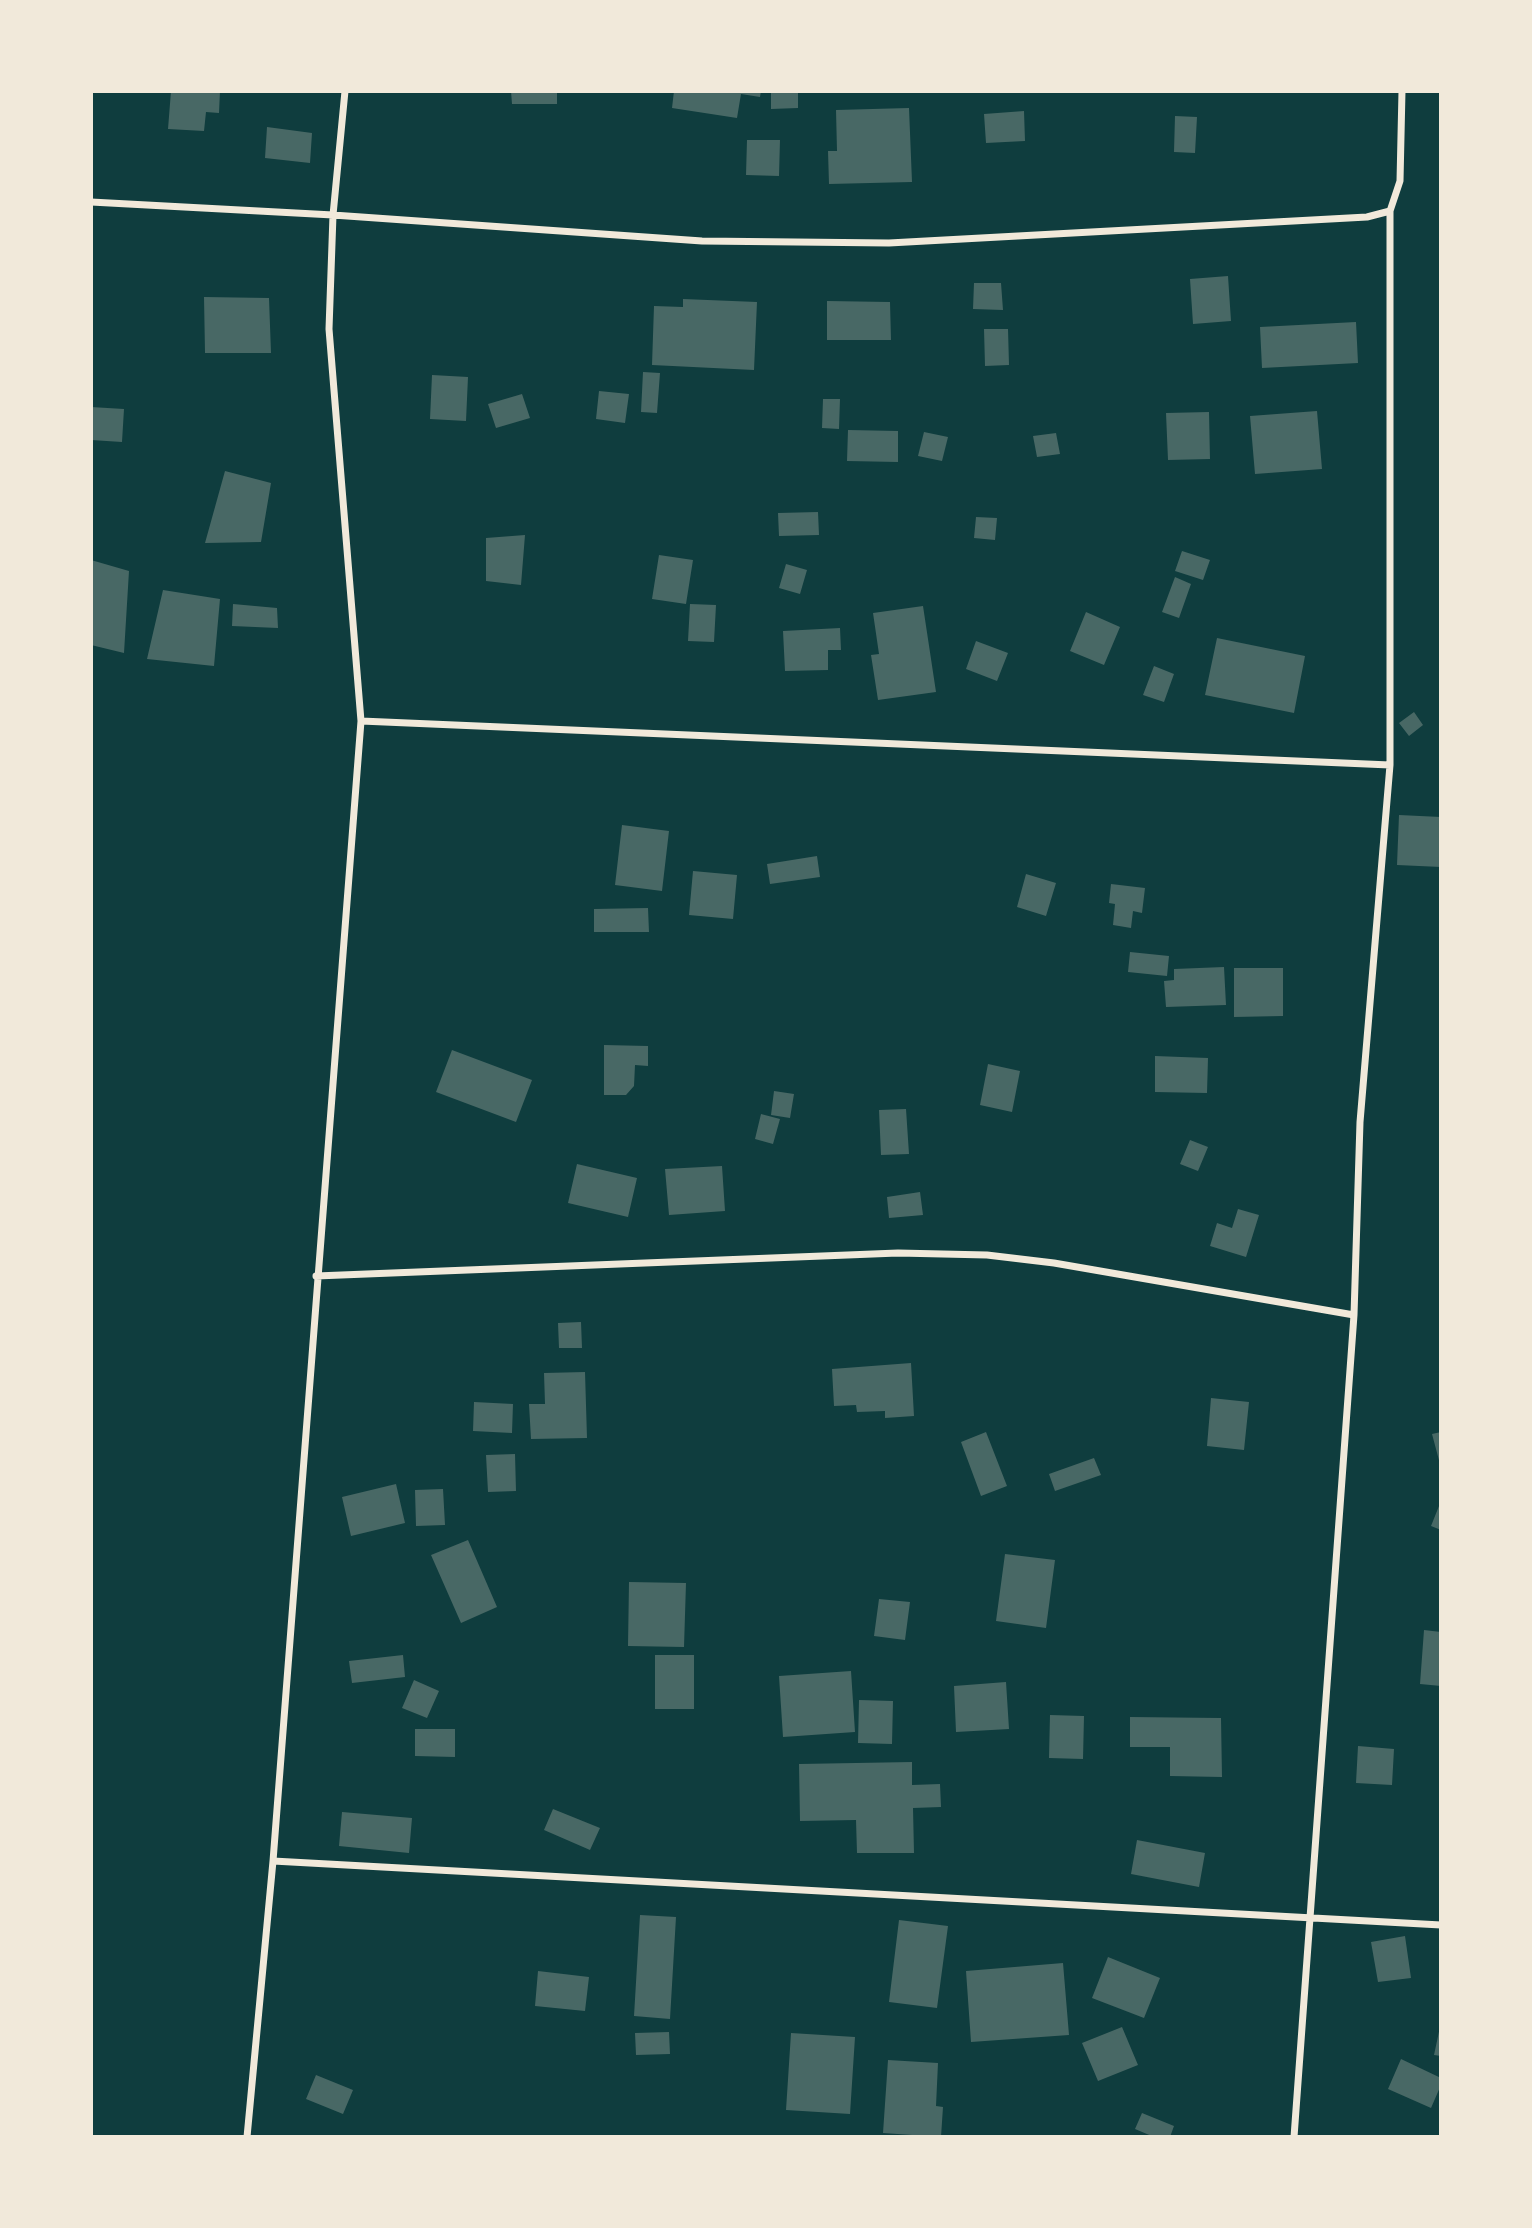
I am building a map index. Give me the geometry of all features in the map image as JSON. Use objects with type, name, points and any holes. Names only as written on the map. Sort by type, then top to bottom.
[{"type":"street","points":[[247,2137],[273,1861],[316,1276],[361,721],[329,329],[332,215],[345,91]]},
{"type":"street","points":[[1294,2137],[1354,1315],[1360,1122],[1390,765],[1390,211],[1400,181],[1402,91]]},
{"type":"street","points":[[91,202],[332,215],[702,241],[889,243],[1367,217],[1390,211]]},
{"type":"street","points":[[361,721],[1390,765]]},
{"type":"street","points":[[316,1276],[898,1253],[987,1255],[1054,1263],[1354,1315]]},
{"type":"street","points":[[273,1861],[1441,1925]]},
{"type":"building","points":[[171,91],[220,91],[219,113],[206,112],[204,131],[168,129]]},
{"type":"building","points":[[511,91],[557,91],[557,104],[512,104]]},
{"type":"building","points":[[674,91],[761,91],[760,97],[741,94],[737,118],[672,108]]},
{"type":"building","points":[[771,91],[798,91],[798,108],[771,109]]},
{"type":"building","points":[[909,108],[912,182],[829,184],[828,151],[837,151],[836,110]]},
{"type":"building","points":[[1024,111],[1025,141],[986,143],[984,114]]},
{"type":"building","points":[[1175,116],[1197,117],[1195,153],[1174,152]]},
{"type":"building","points":[[267,127],[312,133],[310,163],[265,158]]},
{"type":"building","points":[[747,140],[780,140],[779,176],[746,175]]},
{"type":"building","points":[[1228,276],[1231,321],[1193,324],[1190,279]]},
{"type":"building","points":[[974,283],[1001,283],[1003,310],[973,309]]},
{"type":"building","points":[[204,297],[269,298],[271,353],[205,353]]},
{"type":"building","points":[[683,299],[757,302],[754,370],[652,365],[654,306],[683,307]]},
{"type":"building","points":[[827,301],[890,302],[891,340],[827,340]]},
{"type":"building","points":[[1356,322],[1358,363],[1262,368],[1260,327]]},
{"type":"building","points":[[984,329],[1008,329],[1009,365],[985,366]]},
{"type":"building","points":[[643,372],[660,373],[657,413],[641,412]]},
{"type":"building","points":[[432,375],[468,377],[466,421],[430,419]]},
{"type":"building","points":[[599,391],[629,394],[625,423],[596,419]]},
{"type":"building","points":[[522,394],[530,418],[496,428],[488,404]]},
{"type":"building","points":[[823,399],[840,399],[839,429],[822,428]]},
{"type":"building","points":[[91,407],[124,409],[122,442],[91,440]]},
{"type":"building","points":[[1317,411],[1322,469],[1255,474],[1250,416]]},
{"type":"building","points":[[1209,412],[1210,459],[1168,460],[1166,413]]},
{"type":"building","points":[[848,430],[898,431],[898,462],[847,461]]},
{"type":"building","points":[[924,432],[948,437],[942,461],[918,456]]},
{"type":"building","points":[[1056,433],[1060,454],[1037,457],[1033,436]]},
{"type":"building","points":[[225,471],[271,483],[261,542],[205,543]]},
{"type":"building","points":[[818,512],[819,535],[779,536],[778,513]]},
{"type":"building","points":[[976,517],[997,518],[995,540],[974,538]]},
{"type":"building","points":[[525,535],[521,585],[486,581],[486,538]]},
{"type":"building","points":[[1182,551],[1210,560],[1203,580],[1175,571]]},
{"type":"building","points":[[659,555],[693,560],[686,604],[652,599]]},
{"type":"building","points":[[91,560],[129,571],[124,653],[91,645]]},
{"type":"building","points":[[786,564],[807,570],[800,594],[779,588]]},
{"type":"building","points":[[1175,577],[1191,584],[1179,618],[1162,612]]},
{"type":"building","points":[[163,590],[220,599],[214,666],[147,659]]},
{"type":"building","points":[[233,604],[277,608],[278,628],[232,626]]},
{"type":"building","points":[[690,604],[716,605],[714,642],[688,641]]},
{"type":"building","points":[[923,606],[936,692],[878,700],[871,655],[879,654],[873,613]]},
{"type":"building","points":[[1086,612],[1120,627],[1104,665],[1070,651]]},
{"type":"building","points":[[840,628],[841,650],[828,650],[828,670],[785,671],[783,631]]},
{"type":"building","points":[[1217,638],[1305,656],[1294,713],[1205,695]]},
{"type":"building","points":[[976,641],[1008,653],[997,681],[966,669]]},
{"type":"building","points":[[1154,666],[1174,674],[1164,702],[1143,695]]},
{"type":"building","points":[[1414,712],[1423,725],[1409,736],[1399,723]]},
{"type":"building","points":[[1399,815],[1441,817],[1441,867],[1397,865]]},
{"type":"building","points":[[622,825],[669,831],[662,891],[615,885]]},
{"type":"building","points":[[817,856],[820,877],[770,884],[767,864]]},
{"type":"building","points":[[693,871],[737,875],[733,919],[689,915]]},
{"type":"building","points":[[1026,874],[1056,883],[1046,916],[1017,907]]},
{"type":"building","points":[[1111,884],[1145,888],[1142,913],[1133,911],[1131,928],[1113,925],[1115,904],[1109,903]]},
{"type":"building","points":[[648,908],[649,932],[594,932],[594,909]]},
{"type":"building","points":[[1130,952],[1169,956],[1167,976],[1128,972]]},
{"type":"building","points":[[1224,967],[1226,1005],[1166,1007],[1164,981],[1174,980],[1174,969]]},
{"type":"building","points":[[1234,968],[1283,968],[1283,1016],[1234,1017]]},
{"type":"building","points":[[604,1045],[648,1046],[648,1066],[635,1065],[634,1086],[626,1095],[604,1095]]},
{"type":"building","points":[[452,1050],[532,1080],[516,1122],[436,1092]]},
{"type":"building","points":[[1155,1056],[1208,1058],[1207,1093],[1155,1092]]},
{"type":"building","points":[[988,1064],[1020,1071],[1012,1112],[980,1105]]},
{"type":"building","points":[[774,1091],[794,1094],[790,1118],[771,1115]]},
{"type":"building","points":[[906,1109],[909,1154],[881,1155],[879,1110]]},
{"type":"building","points":[[761,1114],[780,1119],[773,1144],[755,1139]]},
{"type":"building","points":[[1190,1140],[1208,1147],[1198,1171],[1180,1164]]},
{"type":"building","points":[[577,1164],[637,1178],[628,1217],[568,1203]]},
{"type":"building","points":[[722,1166],[725,1211],[669,1215],[665,1169]]},
{"type":"building","points":[[920,1192],[923,1215],[889,1218],[887,1197]]},
{"type":"building","points":[[1238,1209],[1259,1215],[1246,1257],[1210,1246],[1217,1223],[1232,1228]]},
{"type":"building","points":[[581,1322],[582,1348],[559,1348],[558,1323]]},
{"type":"building","points":[[911,1363],[914,1416],[885,1418],[885,1411],[857,1412],[856,1405],[834,1406],[832,1369]]},
{"type":"building","points":[[585,1372],[587,1438],[531,1439],[529,1404],[545,1404],[544,1373]]},
{"type":"building","points":[[1211,1398],[1249,1402],[1244,1450],[1207,1446]]},
{"type":"building","points":[[474,1402],[513,1404],[512,1433],[473,1431]]},
{"type":"building","points":[[986,1432],[1007,1486],[981,1496],[961,1442]]},
{"type":"building","points":[[1441,1432],[1441,1464],[1440,1464],[1432,1434]]},
{"type":"building","points":[[515,1454],[516,1491],[488,1492],[486,1455]]},
{"type":"building","points":[[1094,1458],[1101,1475],[1055,1491],[1049,1474]]},
{"type":"building","points":[[396,1484],[405,1523],[351,1536],[342,1497]]},
{"type":"building","points":[[443,1489],[445,1525],[416,1526],[415,1490]]},
{"type":"building","points":[[1441,1501],[1441,1530],[1431,1526]]},
{"type":"building","points":[[468,1540],[497,1607],[461,1623],[431,1555]]},
{"type":"building","points":[[1005,1554],[1055,1560],[1046,1628],[996,1621]]},
{"type":"building","points":[[629,1582],[686,1583],[684,1647],[628,1646]]},
{"type":"building","points":[[879,1599],[910,1602],[905,1640],[874,1636]]},
{"type":"building","points":[[1424,1630],[1441,1632],[1441,1686],[1420,1684]]},
{"type":"building","points":[[403,1655],[405,1677],[352,1683],[349,1661]]},
{"type":"building","points":[[655,1655],[694,1655],[694,1709],[655,1709]]},
{"type":"building","points":[[851,1671],[855,1732],[783,1737],[779,1676]]},
{"type":"building","points":[[414,1680],[439,1691],[427,1718],[402,1708]]},
{"type":"building","points":[[1006,1682],[1009,1729],[956,1732],[954,1686]]},
{"type":"building","points":[[859,1700],[893,1701],[892,1744],[858,1743]]},
{"type":"building","points":[[1050,1715],[1084,1716],[1083,1759],[1049,1758]]},
{"type":"building","points":[[1130,1717],[1221,1718],[1222,1777],[1170,1776],[1170,1747],[1130,1747]]},
{"type":"building","points":[[415,1729],[455,1729],[455,1757],[415,1756]]},
{"type":"building","points":[[1358,1746],[1394,1749],[1392,1785],[1356,1783]]},
{"type":"building","points":[[912,1762],[912,1785],[940,1784],[941,1807],[913,1808],[914,1853],[857,1853],[856,1820],[800,1821],[799,1764]]},
{"type":"building","points":[[553,1809],[600,1828],[590,1850],[544,1830]]},
{"type":"building","points":[[342,1812],[412,1818],[409,1853],[339,1846]]},
{"type":"building","points":[[1137,1840],[1205,1853],[1199,1887],[1131,1874]]},
{"type":"building","points":[[640,1915],[676,1917],[670,2019],[634,2016]]},
{"type":"building","points":[[899,1920],[948,1926],[937,2008],[889,2002]]},
{"type":"building","points":[[1405,1936],[1411,1978],[1378,1982],[1371,1942]]},
{"type":"building","points":[[1108,1957],[1160,1978],[1144,2018],[1092,1998]]},
{"type":"building","points":[[1063,1963],[1069,2035],[971,2042],[966,1971]]},
{"type":"building","points":[[538,1971],[589,1977],[585,2011],[535,2006]]},
{"type":"building","points":[[1122,2027],[1138,2065],[1098,2081],[1082,2043]]},
{"type":"building","points":[[1441,2027],[1441,2056],[1434,2055]]},
{"type":"building","points":[[669,2032],[670,2054],[636,2055],[635,2033]]},
{"type":"building","points":[[791,2033],[855,2037],[850,2114],[786,2110]]},
{"type":"building","points":[[1401,2059],[1441,2078],[1441,2085],[1431,2108],[1388,2089]]},
{"type":"building","points":[[888,2060],[938,2063],[936,2106],[943,2107],[941,2137],[883,2133]]},
{"type":"building","points":[[316,2075],[353,2090],[343,2114],[306,2099]]},
{"type":"building","points":[[1142,2113],[1174,2126],[1170,2137],[1154,2137],[1135,2129]]}]
